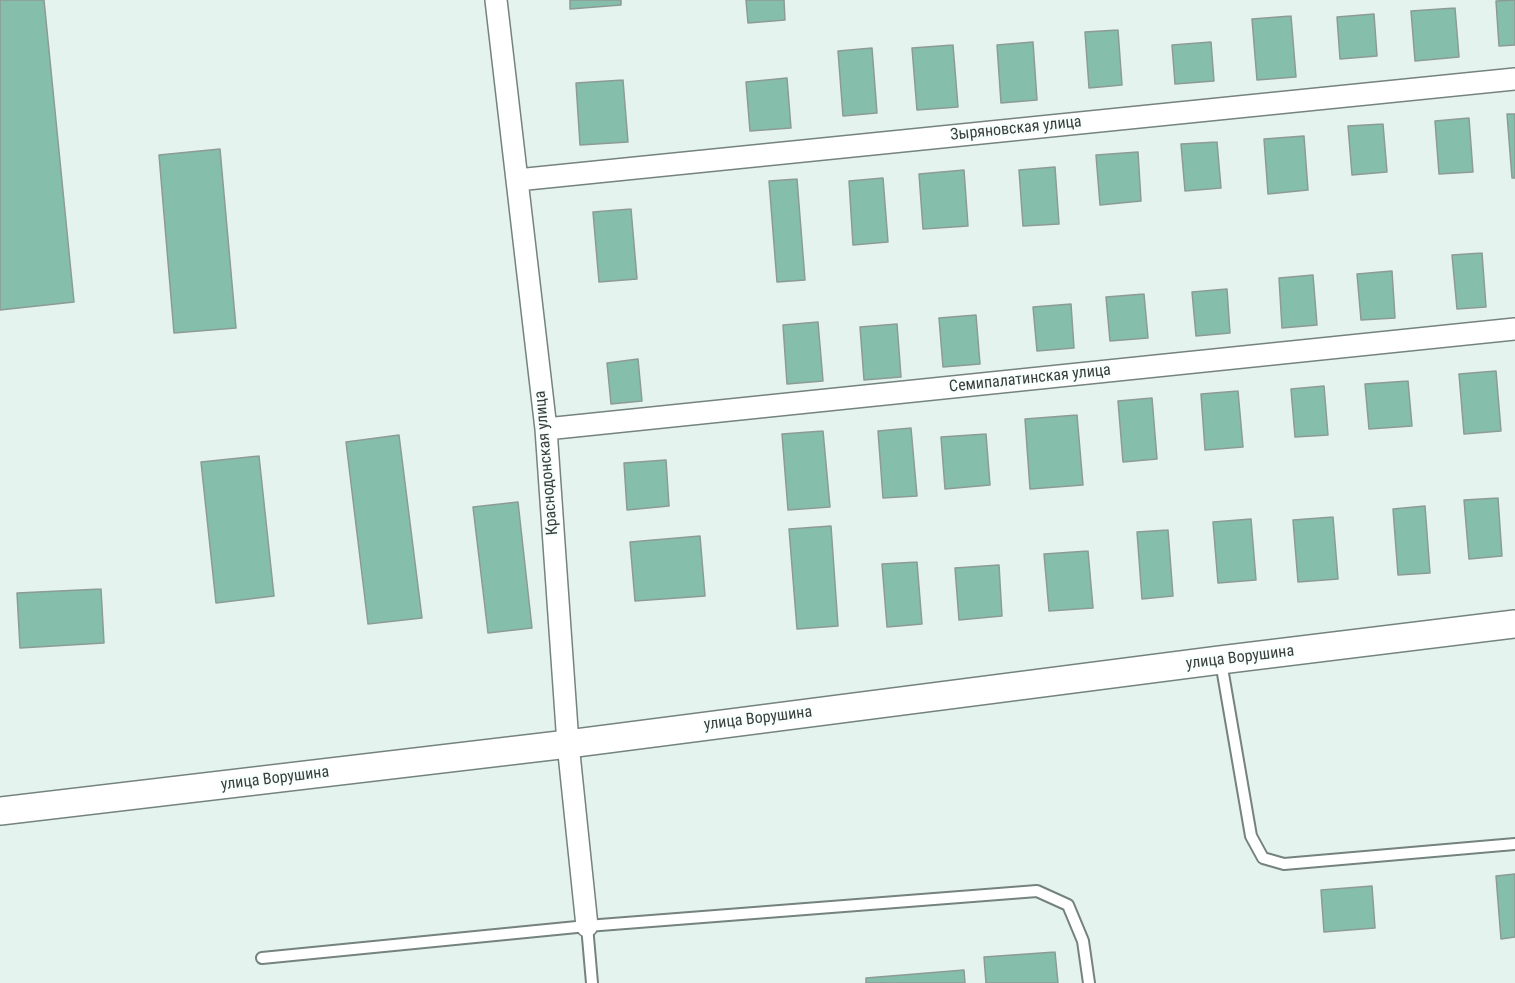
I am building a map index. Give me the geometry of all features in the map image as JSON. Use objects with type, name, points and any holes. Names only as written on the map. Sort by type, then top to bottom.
[{"type":"street","name":"Краснодонская улица","points":[[496,0],[546,429],[568,744],[587,926]]},
{"type":"street","name":"Зыряновская улица","points":[[517,180],[1515,79]]},
{"type":"street","name":"Семипалатинская улица","points":[[546,429],[1515,329]]},
{"type":"street","name":"улица Ворушина","points":[[0,811],[568,744],[1515,624]]},
{"type":"lane","points":[[1221,660],[1251,836],[1263,858],[1284,864],[1515,844]]},
{"type":"lane","points":[[262,958],[587,926],[1037,891],[1068,905],[1083,941],[1089,983]]},
{"type":"lane","points":[[587,926],[592,983]]},
{"type":"building","points":[[0,0],[44,0],[74,302],[0,310]]},
{"type":"building","points":[[570,0],[621,0],[621,5],[570,9]]},
{"type":"building","points":[[746,0],[784,0],[785,20],[748,23]]},
{"type":"building","points":[[1515,0],[1515,45],[1499,46],[1496,1]]},
{"type":"building","points":[[1455,8],[1459,57],[1415,61],[1411,11]]},
{"type":"building","points":[[1374,14],[1377,56],[1340,59],[1337,17]]},
{"type":"building","points":[[1291,16],[1296,77],[1257,80],[1252,19]]},
{"type":"building","points":[[1118,30],[1122,85],[1089,88],[1085,32]]},
{"type":"building","points":[[1033,42],[1037,100],[1001,103],[997,45]]},
{"type":"building","points":[[1211,42],[1214,81],[1175,84],[1172,45]]},
{"type":"building","points":[[953,45],[958,107],[917,110],[912,48]]},
{"type":"building","points":[[872,48],[877,113],[843,116],[838,51]]},
{"type":"building","points":[[787,78],[791,128],[750,131],[746,82]]},
{"type":"building","points":[[623,80],[628,142],[580,145],[576,83]]},
{"type":"building","points":[[1507,114],[1515,114],[1515,178],[1512,178]]},
{"type":"building","points":[[1469,118],[1473,172],[1439,174],[1435,121]]},
{"type":"building","points":[[1383,124],[1387,172],[1352,175],[1348,126]]},
{"type":"building","points":[[1304,136],[1308,190],[1268,194],[1264,139]]},
{"type":"building","points":[[1217,142],[1221,188],[1185,191],[1181,144]]},
{"type":"building","points":[[220,149],[236,328],[174,333],[159,155]]},
{"type":"building","points":[[1138,152],[1141,201],[1100,205],[1096,155]]},
{"type":"building","points":[[1055,167],[1059,224],[1023,226],[1019,170]]},
{"type":"building","points":[[964,170],[968,226],[923,229],[919,174]]},
{"type":"building","points":[[883,178],[888,242],[853,245],[849,181]]},
{"type":"building","points":[[797,179],[805,280],[777,282],[769,181]]},
{"type":"building","points":[[631,209],[637,279],[599,282],[593,212]]},
{"type":"building","points":[[1482,253],[1486,307],[1457,309],[1452,255]]},
{"type":"building","points":[[1392,271],[1395,318],[1361,320],[1357,274]]},
{"type":"building","points":[[1313,275],[1317,325],[1282,328],[1279,278]]},
{"type":"building","points":[[1227,289],[1230,333],[1196,336],[1192,292]]},
{"type":"building","points":[[1144,294],[1148,338],[1110,341],[1106,297]]},
{"type":"building","points":[[1071,304],[1074,348],[1037,351],[1033,307]]},
{"type":"building","points":[[976,315],[980,364],[943,367],[939,318]]},
{"type":"building","points":[[818,322],[823,381],[787,384],[783,325]]},
{"type":"building","points":[[897,324],[901,377],[864,380],[860,327]]},
{"type":"building","points":[[638,359],[642,401],[611,404],[607,363]]},
{"type":"building","points":[[1496,371],[1501,431],[1464,434],[1459,374]]},
{"type":"building","points":[[1408,381],[1412,426],[1369,429],[1365,384]]},
{"type":"building","points":[[1324,386],[1328,435],[1295,437],[1291,389]]},
{"type":"building","points":[[1238,391],[1243,447],[1205,450],[1201,394]]},
{"type":"building","points":[[1152,398],[1157,459],[1123,462],[1118,401]]},
{"type":"building","points":[[1077,415],[1083,485],[1030,489],[1025,419]]},
{"type":"building","points":[[911,428],[917,496],[883,498],[878,431]]},
{"type":"building","points":[[823,431],[830,507],[788,510],[782,434]]},
{"type":"building","points":[[986,434],[990,485],[945,489],[941,437]]},
{"type":"building","points":[[399,435],[422,618],[368,624],[346,442]]},
{"type":"building","points":[[259,456],[274,596],[216,603],[201,462]]},
{"type":"building","points":[[666,460],[669,506],[627,510],[624,463]]},
{"type":"building","points":[[1498,498],[1502,556],[1469,559],[1464,500]]},
{"type":"building","points":[[518,502],[532,628],[488,633],[473,507]]},
{"type":"building","points":[[1425,506],[1430,573],[1398,575],[1393,509]]},
{"type":"building","points":[[1333,517],[1338,579],[1298,582],[1293,520]]},
{"type":"building","points":[[1251,519],[1256,580],[1218,583],[1213,522]]},
{"type":"building","points":[[831,526],[838,626],[797,629],[789,529]]},
{"type":"building","points":[[1168,530],[1173,596],[1142,599],[1137,532]]},
{"type":"building","points":[[700,536],[705,596],[635,601],[630,542]]},
{"type":"building","points":[[1088,551],[1093,608],[1049,611],[1044,554]]},
{"type":"building","points":[[917,562],[922,624],[887,627],[882,564]]},
{"type":"building","points":[[999,565],[1002,616],[959,620],[955,568]]},
{"type":"building","points":[[101,589],[104,643],[20,648],[17,593]]},
{"type":"building","points":[[1515,874],[1515,937],[1501,939],[1496,876]]},
{"type":"building","points":[[1372,886],[1375,928],[1324,932],[1321,890]]},
{"type":"building","points":[[1055,952],[1058,983],[986,983],[984,957]]},
{"type":"building","points":[[964,970],[965,983],[866,983],[866,978]]}]
